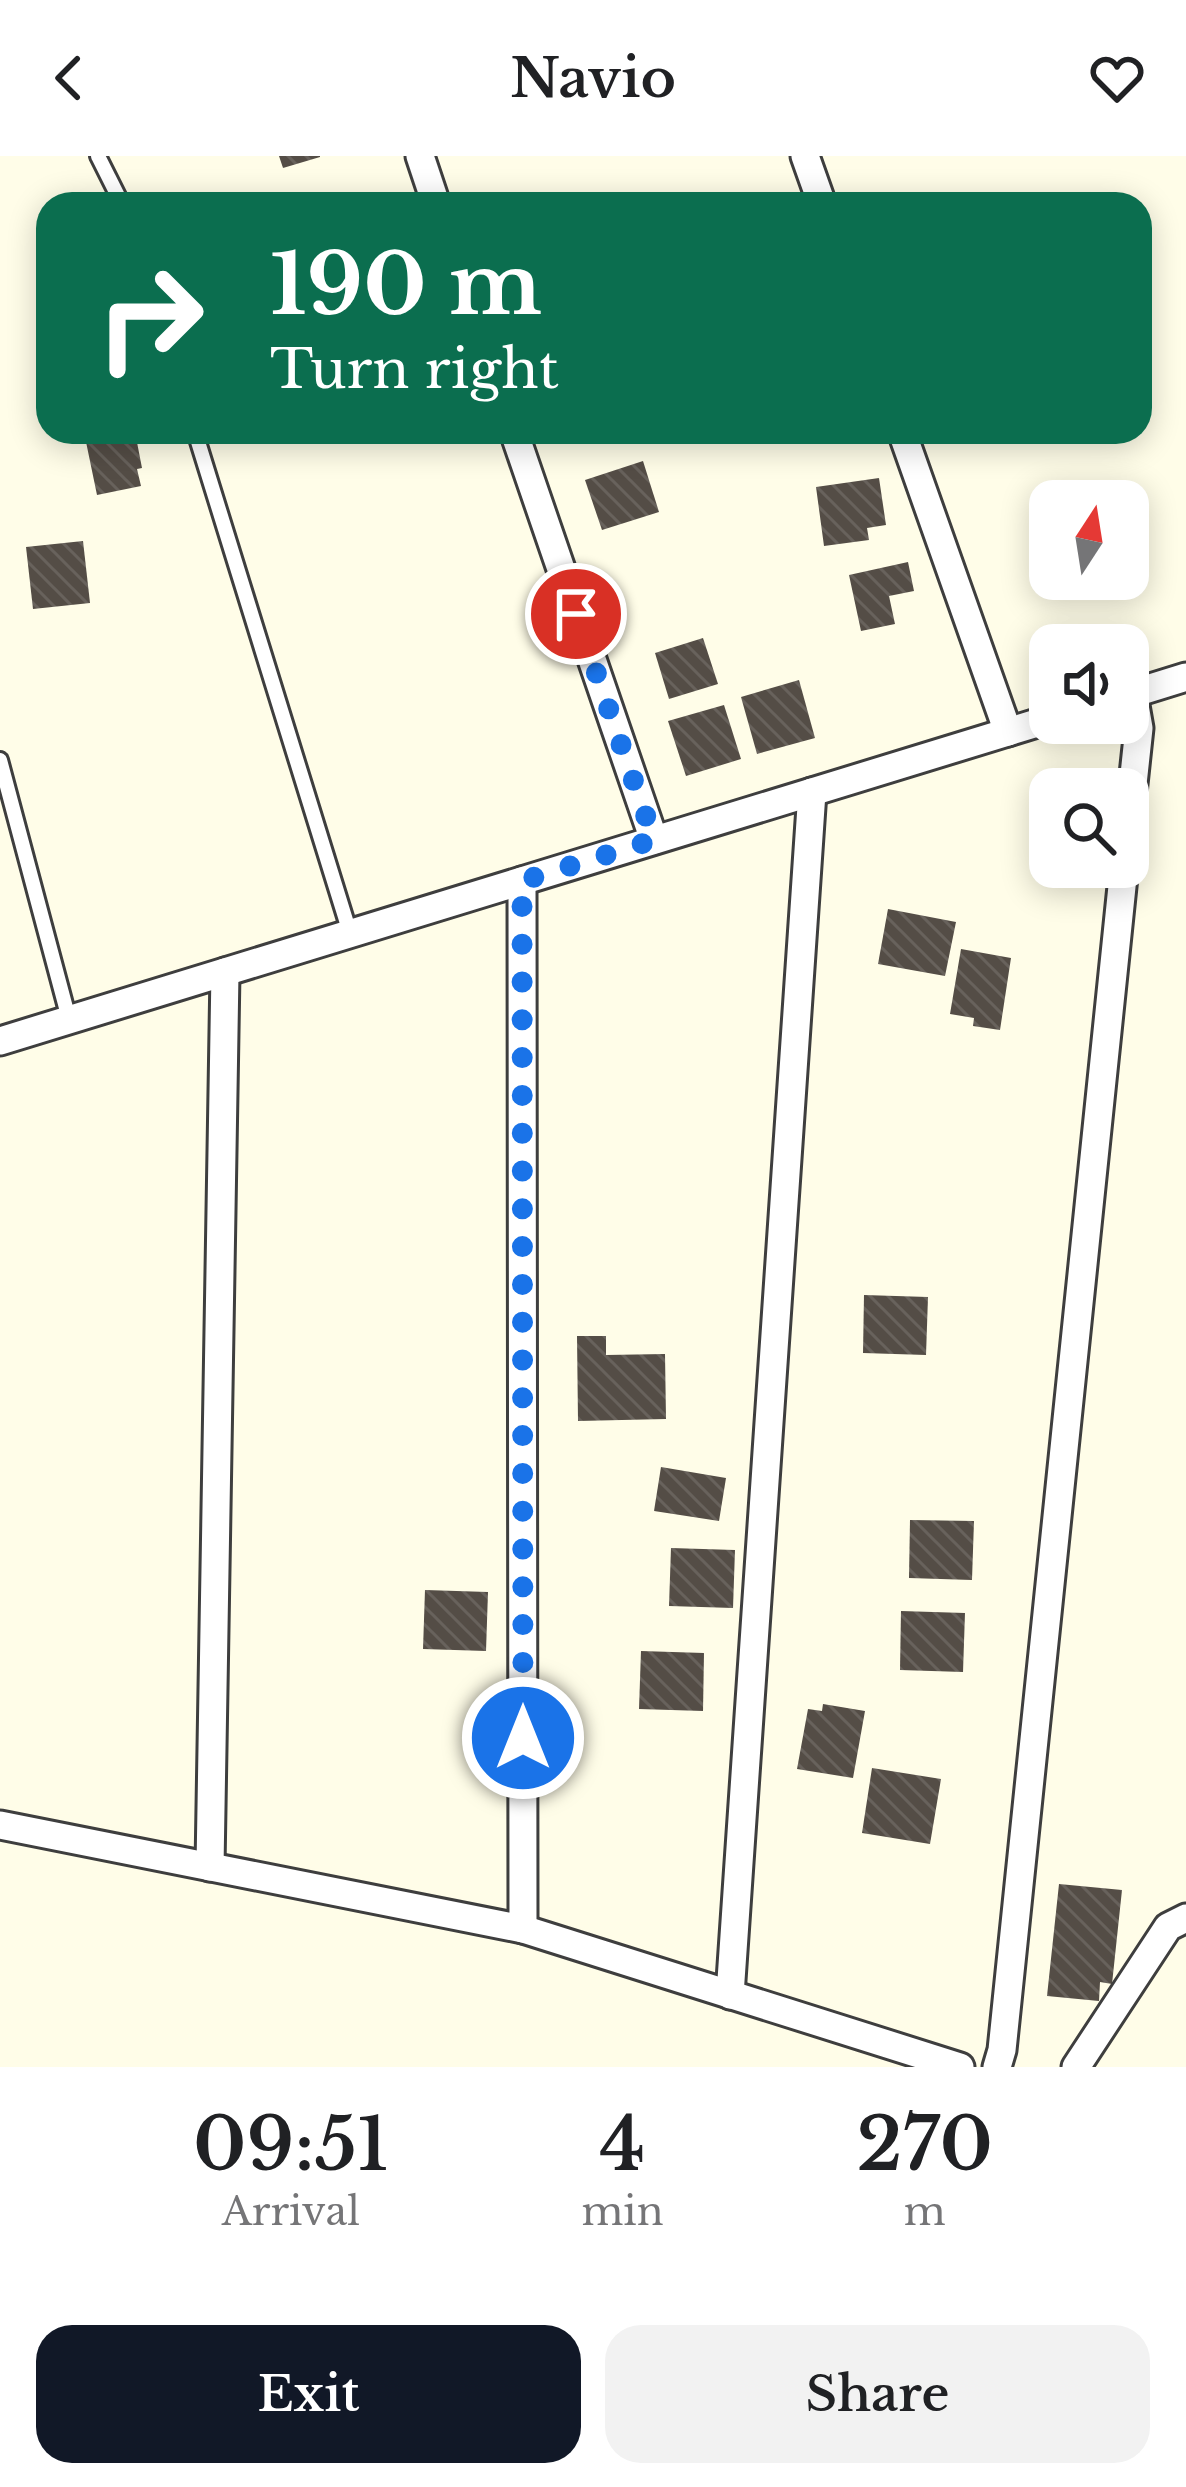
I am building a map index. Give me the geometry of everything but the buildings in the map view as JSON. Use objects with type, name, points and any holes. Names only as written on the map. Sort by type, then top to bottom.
[{"type":"street","points":[[420,156],[432,192]]},
{"type":"street","points":[[805,156],[818,192]]},
{"type":"street","points":[[518,444],[654,840]]},
{"type":"street","points":[[906,444],[1008,732]]},
{"type":"street","points":[[1149,688],[1186,677]]},
{"type":"street","points":[[0,1041],[1029,726]]},
{"type":"street","points":[[730,1995],[812,792]]},
{"type":"street","points":[[522,881],[523,1929]]},
{"type":"street","points":[[997,2067],[1005,2026],[1122,888]]},
{"type":"street","points":[[209,1867],[225,972]]},
{"type":"street","points":[[0,1825],[523,1929],[960,2067]]},
{"type":"street","points":[[1076,2067],[1168,1927],[1186,1918]]},
{"type":"lane","points":[[98,156],[116,192]]},
{"type":"lane","points":[[199,444],[350,933]]},
{"type":"lane","points":[[0,760],[69,1019]]},
{"type":"route","points":[[523,1738],[522,881],[654,840],[576,614]]}]
